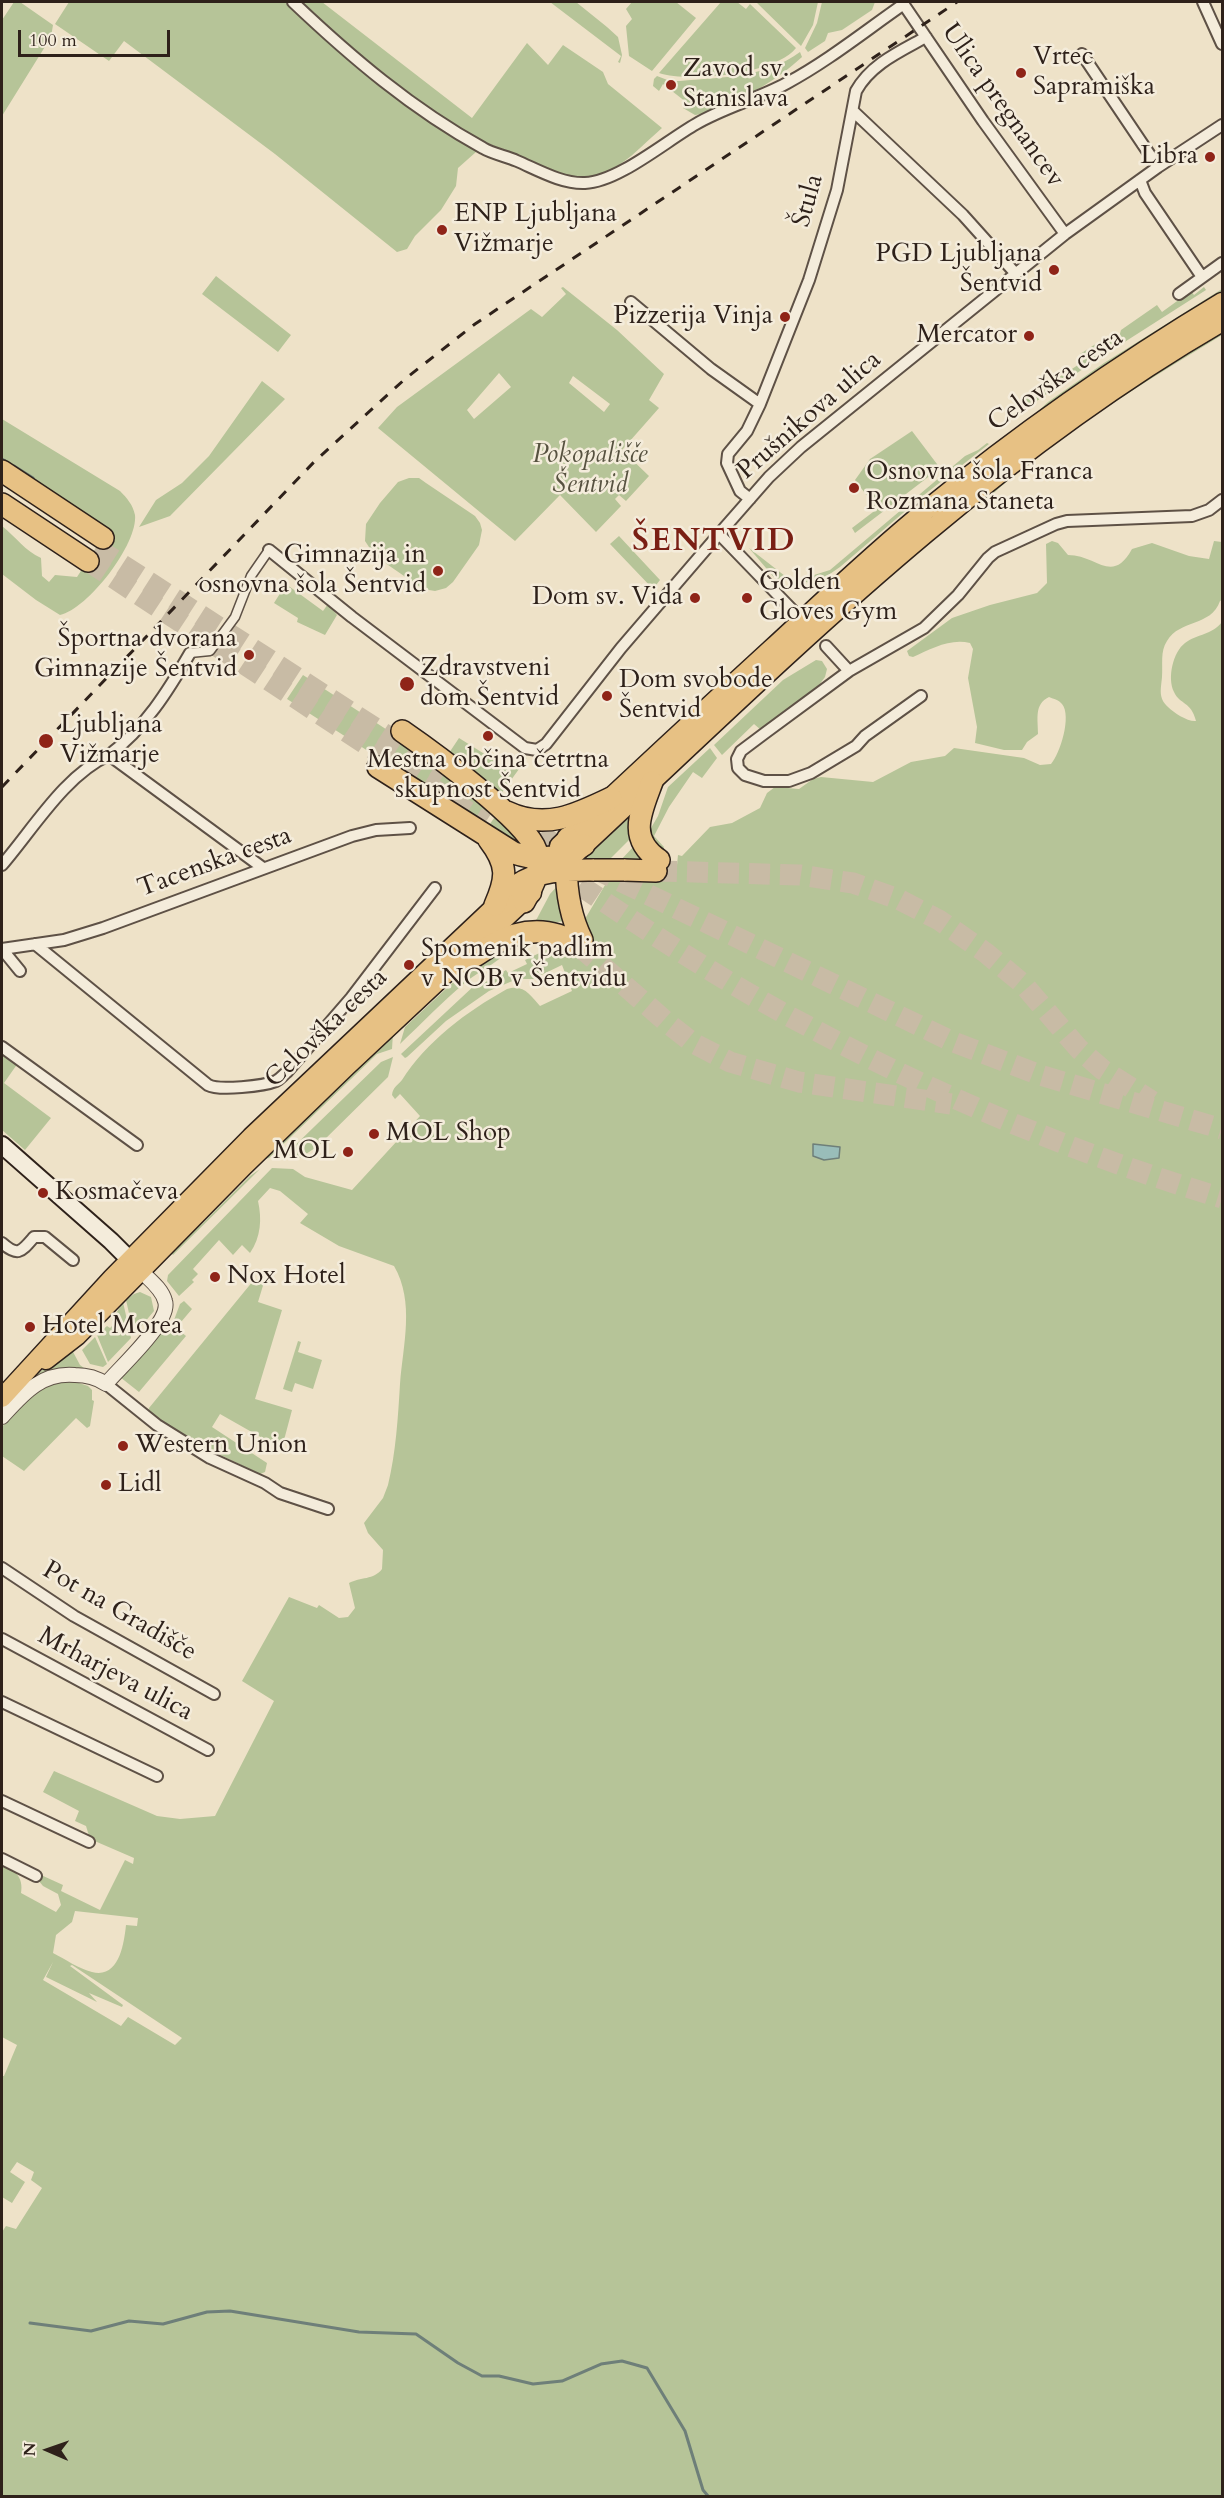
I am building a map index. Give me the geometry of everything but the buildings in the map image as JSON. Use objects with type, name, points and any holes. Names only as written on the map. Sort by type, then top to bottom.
[{"type":"highway","points":[[2,471],[92,555]]},
{"type":"highway","points":[[2,485],[92,555]]},
{"type":"highway","points":[[2,504],[92,555]]},
{"type":"highway","points":[[2,519],[92,555]]},
{"type":"highway","points":[[402,731],[452,768],[498,806],[531,841],[557,859],[578,940],[546,932],[514,935],[494,944],[477,957],[457,963]]},
{"type":"highway","points":[[378,767],[514,853],[557,859],[594,870],[624,870],[655,861],[642,844],[639,831],[644,803],[652,782]]},
{"type":"highway","points":[[498,806],[526,819],[558,820],[576,815],[611,798]]},
{"type":"highway","points":[[480,830],[501,857],[504,870],[503,885],[495,905]]},
{"type":"highway","points":[[520,894],[557,859]]},
{"type":"main road","name":"Celovška cesta","points":[[557,859],[652,782],[916,518],[1004,448],[1112,371],[1222,302]]},
{"type":"main road","name":"Celovška cesta","points":[[557,859],[611,798],[808,626],[1005,469],[1098,401],[1222,322]]},
{"type":"main road","name":"Celovška cesta","points":[[136,1266],[327,1063],[495,905],[520,894]]},
{"type":"main road","name":"Celovška cesta","points":[[2,1398],[136,1266],[457,963],[520,894]]},
{"type":"main road","points":[[2,1145],[136,1266]]},
{"type":"street","points":[[293,2],[329,36],[388,85],[452,131],[485,150],[574,183],[609,179],[697,123],[787,83],[903,3]]},
{"type":"street","points":[[1203,2],[1222,44]]},
{"type":"street","name":"Ulica pregnancev","points":[[903,3],[1065,234]]},
{"type":"street","name":"Štula","points":[[750,499],[740,490],[728,462],[728,454],[747,430],[760,404],[809,280],[837,193],[856,92],[870,71],[926,37]]},
{"type":"street","points":[[1082,54],[1158,167]]},
{"type":"street","points":[[853,111],[963,215],[1016,274]]},
{"type":"street","name":"Prušnikova ulica","points":[[269,550],[525,748],[537,750],[546,744],[621,648],[719,534],[801,447],[1065,234],[1158,167],[1222,125]]},
{"type":"street","points":[[1140,180],[1145,193],[1202,277]]},
{"type":"street","points":[[1179,294],[1222,263]]},
{"type":"street","points":[[631,302],[711,369],[760,404]]},
{"type":"street","points":[[921,696],[865,736],[856,746],[811,773],[789,781],[764,781],[745,775],[738,768],[737,759],[741,751],[849,671],[924,628],[958,595],[988,558],[1012,543],[1056,524],[1192,516],[1209,510],[1222,500]]},
{"type":"street","points":[[719,534],[808,626]]},
{"type":"street","points":[[2,865],[42,815],[90,764],[121,746],[161,702],[190,653],[210,651],[235,617],[251,576],[269,550]]},
{"type":"street","points":[[826,646],[849,671]]},
{"type":"street","points":[[109,755],[263,868]]},
{"type":"street","name":"Tacenska cesta","points":[[2,949],[64,939],[103,928],[366,832],[410,828]]},
{"type":"street","points":[[35,944],[214,1088],[271,1082],[279,1079],[351,998],[435,888]]},
{"type":"street","name":"Tacenska cesta","points":[[2,949],[20,971]]},
{"type":"street","points":[[2,1047],[137,1144]]},
{"type":"street","points":[[2,1243],[11,1251],[17,1252],[24,1250],[34,1237],[45,1237],[73,1260]]},
{"type":"street","points":[[100,1381],[154,1330],[165,1312],[164,1298],[136,1266]]},
{"type":"street","points":[[2,1417],[31,1387],[45,1378],[65,1374],[100,1381],[158,1425],[210,1458],[265,1483],[280,1493],[328,1509]]},
{"type":"street","name":"Pot na Gradišče","points":[[2,1568],[74,1616],[214,1694]]},
{"type":"street","name":"Mrharjeva ulica","points":[[2,1639],[208,1750]]},
{"type":"street","points":[[2,1702],[157,1776]]},
{"type":"street","points":[[2,1801],[89,1842]]},
{"type":"street","points":[[2,1859],[36,1876]]},
{"type":"green space","points":[[14,2],[20,2],[53,25],[51,37],[2,116],[2,20]]},
{"type":"green space","points":[[69,2],[289,2],[401,99],[449,133],[475,148],[476,152],[458,168],[456,186],[441,210],[415,236],[407,249],[397,252],[275,154],[124,41],[109,61],[55,24]]},
{"type":"green space","points":[[299,2],[322,2],[472,118],[527,43],[548,65],[563,45],[603,72],[608,84],[662,128],[626,160],[602,174],[573,177],[555,173],[447,125],[364,61]]},
{"type":"green space","points":[[550,2],[576,2],[607,27],[618,37],[622,55],[620,63],[618,62],[621,56]]},
{"type":"green space","points":[[632,2],[676,2],[696,18],[652,71],[629,56],[626,26],[632,19],[626,9]]},
{"type":"green space","points":[[721,2],[737,2],[746,9],[750,4],[796,48],[786,57],[770,64],[731,74],[690,77],[659,73]]},
{"type":"green space","points":[[756,2],[818,2],[813,25],[801,46]]},
{"type":"green space","points":[[822,2],[875,2],[872,10],[842,30],[828,33],[825,41],[808,52],[805,48],[817,23]]},
{"type":"green space","points":[[800,52],[802,57],[767,84],[702,114],[695,115],[683,108],[686,102],[663,84],[659,91],[653,86],[657,76],[670,81],[680,81],[758,72],[787,61]]},
{"type":"green space","points":[[216,276],[291,335],[278,352],[202,294]]},
{"type":"green space","name":"Pokopališče Šentvid","points":[[563,287],[617,330],[664,374],[649,400],[659,408],[622,450],[649,476],[626,501],[619,495],[615,499],[621,506],[596,532],[560,495],[515,541],[378,428],[397,407],[531,309],[542,317],[566,294],[561,288]],"holes":[[[499,373],[511,387],[474,419],[467,410]],[[573,376],[610,404],[604,412],[569,383]]]},
{"type":"green space","points":[[1204,287],[1206,290],[1123,343],[1119,337],[1121,330],[1157,305],[1162,312],[1191,291],[1194,295]]},
{"type":"green space","points":[[1222,289],[1222,296],[1036,418],[1034,415],[1048,402],[1104,363]]},
{"type":"green space","points":[[1222,328],[1222,335],[1101,411],[1042,453],[987,499],[985,497],[1043,447]]},
{"type":"green space","points":[[1113,333],[1119,344],[1025,407],[1022,401],[1078,365],[1085,359],[1080,354]]},
{"type":"green space","points":[[262,381],[285,399],[170,516],[139,527],[156,500],[182,483],[209,456]]},
{"type":"green space","points":[[2,419],[120,491],[134,511],[134,527],[120,558],[109,574],[84,601],[60,615],[2,574],[2,526],[25,548],[41,558],[42,576],[49,582],[55,575],[77,577],[107,531],[2,465]]},
{"type":"green space","points":[[912,431],[940,468],[855,533],[852,528],[877,509],[855,480],[870,459]]},
{"type":"green space","points":[[989,444],[924,495],[840,567],[824,578],[810,583],[798,580],[830,570],[965,456]]},
{"type":"green space","points":[[409,478],[419,478],[475,516],[480,523],[482,530],[479,545],[453,582],[446,588],[435,591],[423,589],[375,556],[365,541],[366,524],[380,503],[398,482]]},
{"type":"green space","points":[[619,536],[660,580],[653,589],[610,544]]},
{"type":"green space","points":[[1052,541],[1058,543],[1068,555],[1111,567],[1125,560],[1132,549],[1152,543],[1189,556],[1209,559],[1214,541],[1222,542],[1222,600],[1210,615],[1180,629],[1167,641],[1163,654],[1161,697],[1165,704],[1177,714],[1185,719],[1196,721],[1188,706],[1174,692],[1171,680],[1172,666],[1177,652],[1185,643],[1214,630],[1222,622],[1222,2496],[2,2496],[2,2232],[6,2226],[16,2229],[42,2188],[31,2180],[34,2172],[17,2162],[10,2172],[25,2182],[12,2203],[2,2197],[2,2076],[4,2076],[17,2045],[2,2037],[2,1862],[19,1878],[21,1893],[56,1912],[61,1905],[58,1894],[43,1886],[38,1880],[41,1875],[63,1885],[61,1891],[100,1910],[125,1860],[133,1864],[134,1858],[90,1839],[86,1826],[75,1821],[79,1811],[43,1792],[54,1771],[157,1816],[180,1819],[215,1816],[274,1701],[242,1681],[289,1597],[317,1608],[319,1605],[339,1618],[348,1617],[355,1608],[349,1583],[371,1577],[382,1569],[383,1550],[368,1533],[364,1523],[383,1498],[391,1473],[395,1447],[406,1309],[404,1294],[394,1266],[339,1246],[300,1223],[308,1214],[280,1191],[270,1188],[258,1201],[260,1228],[250,1253],[242,1245],[233,1255],[219,1240],[193,1269],[198,1274],[192,1280],[194,1282],[179,1296],[167,1281],[168,1275],[272,1168],[293,1169],[305,1177],[352,1190],[420,1116],[400,1094],[395,1099],[392,1095],[394,1088],[435,1040],[477,1007],[507,989],[522,989],[530,994],[540,1006],[572,991],[562,965],[533,979],[517,979],[489,991],[446,1021],[407,1057],[401,1054],[476,984],[479,986],[506,970],[508,973],[527,964],[525,960],[560,943],[583,961],[592,943],[582,924],[608,880],[657,881],[676,875],[678,855],[682,856],[710,827],[732,823],[760,808],[767,793],[775,787],[799,789],[813,779],[821,777],[873,782],[911,762],[945,756],[954,748],[1024,758],[1040,765],[1051,764],[1061,744],[1065,726],[1066,717],[1062,704],[1049,697],[1044,700],[1038,713],[1038,734],[1027,742],[1022,750],[1004,750],[975,743],[977,727],[968,678],[973,649],[970,643],[948,643],[913,657],[909,656],[907,651],[952,618],[1037,593],[1047,583],[1046,544]],"holes":[[[75,1911],[138,1918],[137,1926],[126,1925],[124,1941],[118,1958],[108,1970],[101,1973],[87,1971],[53,1953],[56,1935],[72,1922]],[[53,1962],[46,1977],[97,2002],[89,1993],[122,2007],[123,2005],[70,1966],[72,1965],[182,2038],[175,2045],[128,2017],[121,2026],[43,1980]]]},
{"type":"green space","points":[[749,548],[785,576],[777,581]]},
{"type":"green space","points":[[286,584],[323,611],[328,604],[337,615],[325,635],[297,622],[298,618],[274,603]]},
{"type":"green space","points":[[816,660],[822,661],[827,669],[819,685],[761,730],[754,724],[722,755],[714,745],[783,680]]},
{"type":"green space","points":[[303,675],[398,737],[490,808],[480,823],[287,699]]},
{"type":"green space","points":[[459,738],[510,770],[523,756],[527,758],[498,798],[447,756]]},
{"type":"green space","points":[[710,748],[717,758],[702,778],[693,772],[669,807],[654,836],[664,847],[663,852],[636,863],[619,862],[651,828],[658,816],[668,787]]},
{"type":"green space","points":[[662,783],[637,832],[607,862],[583,861],[637,810]]},
{"type":"green space","points":[[497,814],[529,850],[487,828]]},
{"type":"green space","points":[[560,883],[564,921],[533,926],[550,894]]},
{"type":"green space","points":[[515,945],[504,956],[457,989],[400,1044],[405,1027],[479,960]]},
{"type":"green space","points":[[393,1033],[392,1049],[377,1054],[269,1158],[264,1159]]},
{"type":"green space","points":[[2,1051],[18,1063],[4,1083],[51,1118],[25,1150],[2,1130]]},
{"type":"green space","points":[[393,1057],[388,1077],[318,1146],[300,1158],[281,1159],[381,1062]]},
{"type":"green space","points":[[260,1169],[173,1255],[169,1251],[203,1223]]},
{"type":"green space","points":[[265,1279],[258,1302],[282,1310],[255,1399],[292,1410],[284,1440],[280,1444],[264,1439],[220,1414],[212,1427],[267,1463],[265,1472],[260,1474],[210,1450],[197,1440],[192,1443],[180,1437],[148,1412],[253,1281]]},
{"type":"green space","points":[[140,1292],[151,1297],[154,1311],[134,1335],[126,1300]]},
{"type":"green space","points":[[184,1301],[192,1309],[176,1328],[186,1336],[139,1392],[120,1377],[174,1320],[180,1304]]},
{"type":"green space","points":[[123,1302],[131,1338],[108,1362],[97,1335],[107,1326],[110,1328],[115,1323],[112,1320]]},
{"type":"green space","points":[[95,1337],[107,1364],[103,1367],[90,1364],[82,1350]]},
{"type":"green space","points":[[298,1341],[301,1342],[298,1352],[322,1360],[313,1389],[295,1383],[292,1392],[283,1389]]},
{"type":"green space","points":[[72,1350],[80,1365],[88,1371],[33,1380],[31,1378]]},
{"type":"green space","points":[[73,1381],[88,1386],[92,1390],[94,1401],[90,1426],[87,1428],[76,1418],[24,1471],[2,1456],[2,1427],[18,1410],[41,1390]]},
{"type":"water","points":[[813,1144],[840,1147],[839,1158],[824,1160],[813,1156]]},
{"type":"waterway","points":[[2,459],[8,463]]},
{"type":"waterway","points":[[14,466],[33,478]]},
{"type":"waterway","points":[[30,2323],[91,2331],[129,2321],[163,2324],[207,2312],[230,2311],[359,2332],[416,2334],[458,2363],[482,2376],[499,2376],[533,2384],[562,2381],[601,2364],[622,2361],[647,2368],[685,2431],[703,2490],[708,2496]]},
{"type":"tunnel","points":[[96,548],[445,773]]},
{"type":"tunnel","points":[[88,561],[485,823]]},
{"type":"tunnel","points":[[514,818],[587,865],[951,1041],[1040,1075],[1222,1129]]},
{"type":"tunnel","points":[[554,868],[706,968],[768,1005],[851,1049],[1007,1121],[1113,1162],[1222,1198]]},
{"type":"tunnel","points":[[656,871],[800,875],[853,883],[898,899],[939,920],[986,953],[1023,984],[1079,1049],[1103,1070],[1152,1101]]},
{"type":"tunnel","points":[[578,945],[693,1043],[730,1062],[799,1082],[951,1104]]},
{"type":"railway","points":[[2,787],[314,462],[405,379],[475,324],[957,2]]},
{"type":"place","name":"Vrtec Sapramiška","points":[[1021,73]]},
{"type":"place","name":"Zavod sv. Stanislava","points":[[671,85]]},
{"type":"place","name":"Libra","points":[[1210,157]]},
{"type":"place","name":"ENP Ljubljana Vižmarje","points":[[442,230]]},
{"type":"place","name":"PGD Ljubljana Šentvid","points":[[1054,270]]},
{"type":"place","name":"Pizzerija Vinja","points":[[785,317]]},
{"type":"place","name":"Mercator","points":[[1029,336]]},
{"type":"place","name":"Osnovna šola Franca Rozmana Staneta","points":[[854,488]]},
{"type":"place","name":"Gimnazija in osnovna šola Šentvid","points":[[438,571]]},
{"type":"place","name":"Dom sv. Vida","points":[[695,598]]},
{"type":"place","name":"Golden Gloves Gym","points":[[747,598]]},
{"type":"place","name":"Športna dvorana Gimnazije Šentvid","points":[[249,655]]},
{"type":"place","name":"Zdravstveni dom Šentvid","points":[[407,684]]},
{"type":"place","name":"Dom svobode Šentvid","points":[[607,696]]},
{"type":"place","name":"Mestna občina četrtna skupnost Šentvid","points":[[488,736]]},
{"type":"place","name":"Ljubljana Vižmarje","points":[[46,741]]},
{"type":"place","name":"Spomenik padlim v NOB v Šentvidu","points":[[409,965]]},
{"type":"place","name":"MOL Shop","points":[[374,1134]]},
{"type":"place","name":"MOL","points":[[348,1152]]},
{"type":"place","name":"Kosmačeva","points":[[43,1193]]},
{"type":"place","name":"Nox Hotel","points":[[215,1277]]},
{"type":"place","name":"Hotel Morea","points":[[30,1327]]},
{"type":"place","name":"Western Union","points":[[123,1446]]},
{"type":"place","name":"Lidl","points":[[106,1485]]},
{"type":"district","name":"ŠENTVID","points":[[714,543]]}]
